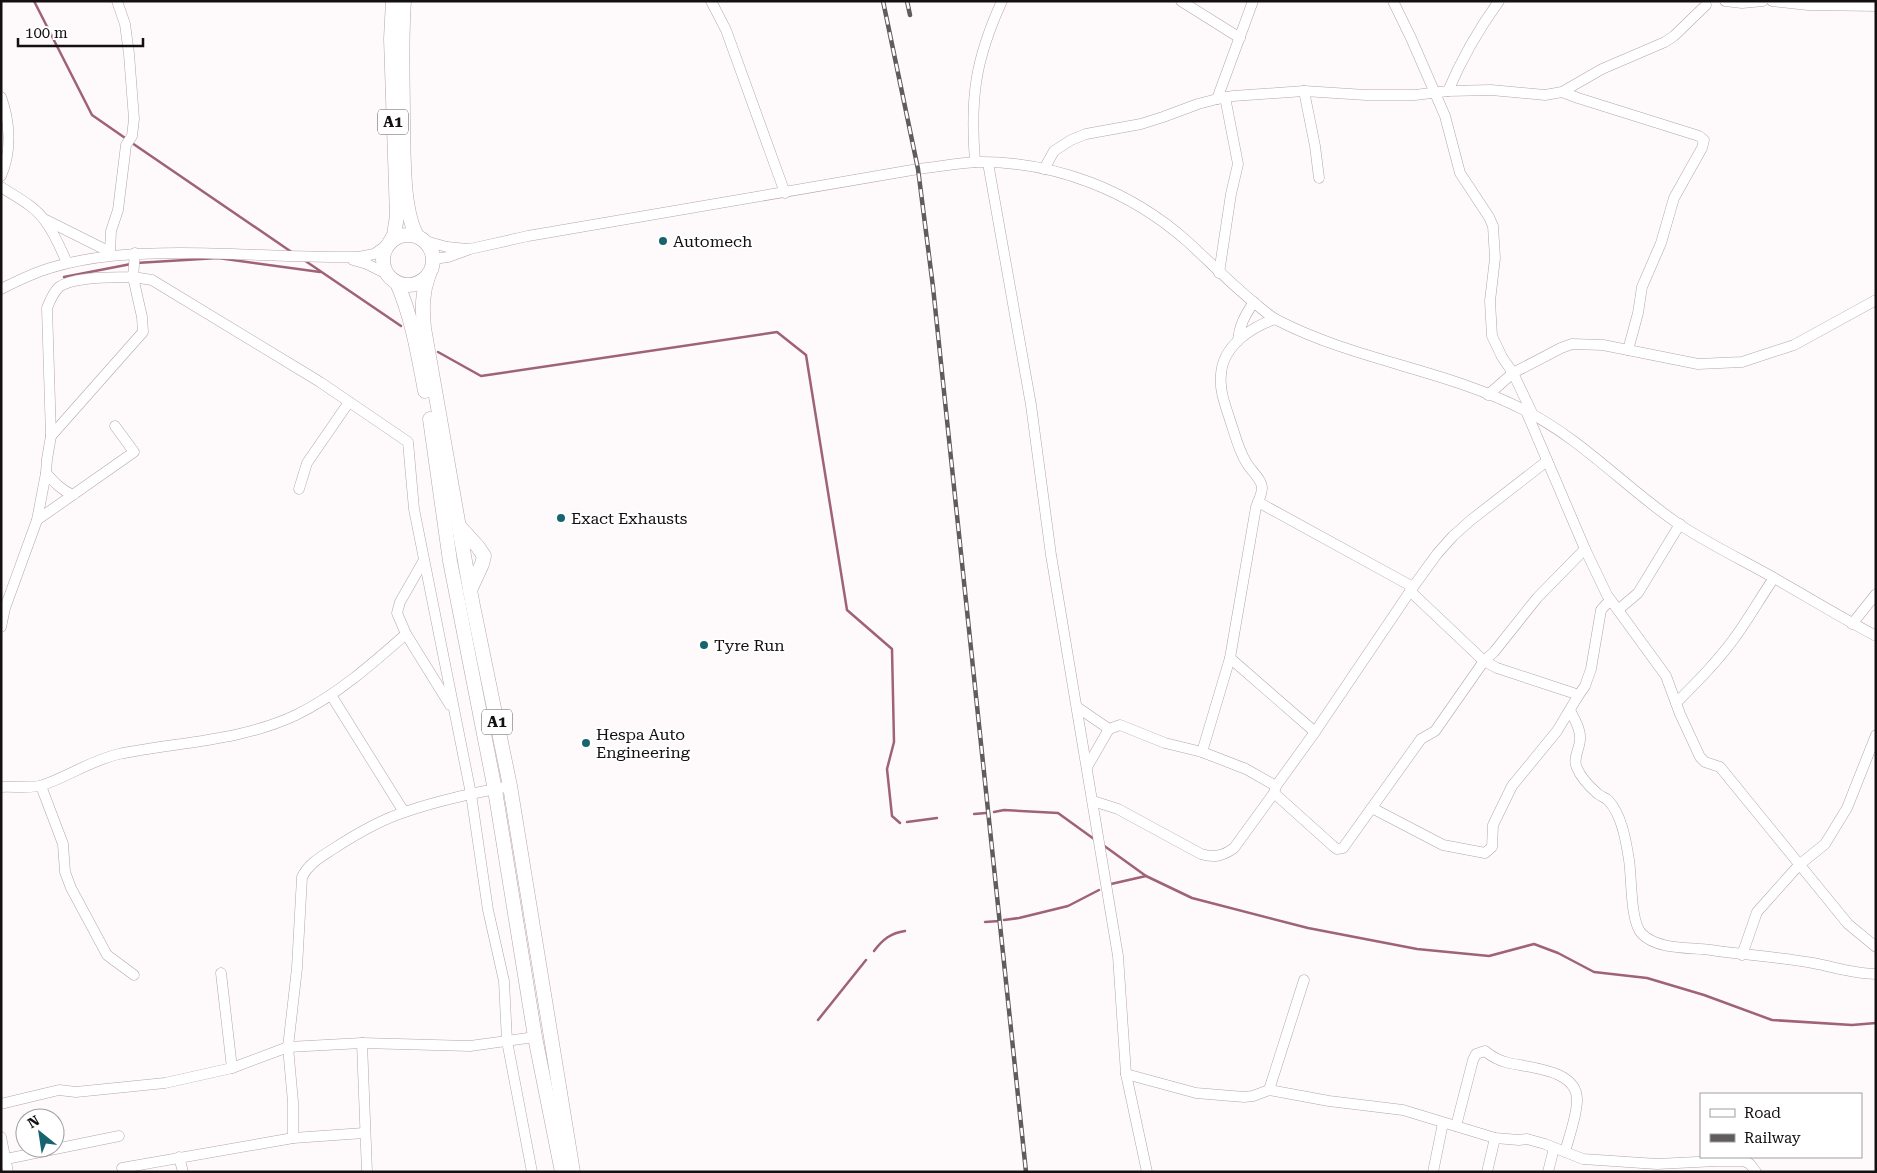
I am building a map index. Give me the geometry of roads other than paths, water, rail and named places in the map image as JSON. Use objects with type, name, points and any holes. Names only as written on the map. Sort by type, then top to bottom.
[{"type":"highway","name":"A1","points":[[393,1],[391,39],[397,216],[394,235],[382,260],[404,298],[413,330],[429,414],[450,561],[494,790],[535,1036],[562,1172]]},
{"type":"highway","name":"A1","points":[[404,1],[402,37],[404,154],[409,216],[421,239],[431,249],[433,259],[423,291],[421,305],[424,328],[470,590],[510,786],[573,1172]]},
{"type":"highway","points":[[389,244],[402,235],[421,239]]},
{"type":"highway","points":[[392,279],[408,285],[420,282],[429,274]]},
{"type":"street","points":[[111,254],[111,231],[118,210],[126,145],[132,136],[134,119],[132,75],[124,24],[117,1]]},
{"type":"street","points":[[711,1],[726,30],[785,193]]},
{"type":"street","points":[[975,162],[973,107],[976,79],[989,30],[1002,1]]},
{"type":"street","points":[[1181,1],[1240,38]]},
{"type":"street","points":[[1219,273],[1231,194],[1238,164],[1221,98],[1253,1]]},
{"type":"street","points":[[1393,1],[1445,116],[1460,173],[1490,217],[1495,258],[1490,301],[1492,336],[1496,347],[1513,373],[1547,461],[1585,549],[1610,600],[1666,676],[1676,704],[1700,757],[1705,762],[1720,767],[1848,924],[1876,947]]},
{"type":"street","points":[[1448,91],[1460,60],[1480,27],[1499,1]]},
{"type":"street","points":[[1725,1],[1742,3],[1764,1]]},
{"type":"street","points":[[1772,1],[1808,5],[1876,6]]},
{"type":"street","points":[[1044,170],[1054,151],[1071,140],[1086,134],[1141,124],[1221,98],[1304,91],[1366,95],[1415,95],[1435,91],[1491,90],[1538,95],[1562,92],[1602,69],[1665,42],[1674,36],[1707,2]]},
{"type":"street","points":[[1304,91],[1319,178]]},
{"type":"street","points":[[1562,92],[1699,136],[1704,140],[1702,148],[1674,198],[1661,243],[1642,287],[1638,313],[1628,350]]},
{"type":"street","points":[[1,97],[7,114],[8,135],[7,157],[1,176]]},
{"type":"street","points":[[433,259],[448,257],[470,248],[528,236],[785,193],[861,178],[975,162],[1044,170],[1085,180],[1131,201],[1171,228],[1219,273],[1275,319],[1307,335],[1488,395],[1529,413],[1569,437],[1680,524],[1876,636]]},
{"type":"street","points":[[988,163],[1031,405],[1051,555],[1118,956],[1126,1074],[1148,1172]]},
{"type":"street","points":[[1,187],[29,205],[45,220],[59,243],[67,263]]},
{"type":"street","points":[[45,220],[111,254]]},
{"type":"street","points":[[421,239],[447,247],[470,248]]},
{"type":"street","points":[[1,289],[31,275],[67,263],[111,254],[231,253],[359,257],[374,254],[389,244]]},
{"type":"street","points":[[51,436],[144,332],[133,277],[134,253]]},
{"type":"street","points":[[341,257],[367,264],[392,279]]},
{"type":"street","points":[[1,627],[2,615],[37,520],[46,473],[51,436],[47,308],[50,299],[58,288],[76,280],[133,277],[152,280],[349,402],[408,442],[414,509],[471,794],[488,910],[504,981],[508,1041],[532,1172]]},
{"type":"street","points":[[1488,395],[1513,373],[1572,344],[1593,344],[1698,364],[1742,362],[1794,345],[1876,300]]},
{"type":"street","points":[[1238,341],[1238,332],[1254,302]]},
{"type":"street","points":[[1202,752],[1230,658],[1262,488],[1246,462],[1233,430],[1222,396],[1221,373],[1226,356],[1238,341],[1254,327],[1275,319]]},
{"type":"street","points":[[299,489],[308,463],[349,402]]},
{"type":"street","points":[[37,520],[134,452],[115,426]]},
{"type":"street","points":[[1093,801],[1118,809],[1201,854],[1211,857],[1225,854],[1234,848],[1411,589],[1453,536],[1547,461]]},
{"type":"street","points":[[46,473],[64,492],[73,495]]},
{"type":"street","points":[[1258,502],[1411,589],[1484,661],[1497,668],[1578,696]]},
{"type":"street","points":[[1618,610],[1638,593],[1680,524]]},
{"type":"street","points":[[1087,767],[1109,729],[1120,725],[1165,742],[1202,752],[1246,769],[1275,789],[1337,849],[1340,849],[1346,845],[1421,739],[1434,731],[1484,661],[1494,652],[1537,598],[1585,549]]},
{"type":"street","points":[[424,560],[396,613],[406,634],[454,710]]},
{"type":"street","points":[[1676,704],[1734,639],[1774,578]]},
{"type":"street","points":[[1852,624],[1876,594]]},
{"type":"street","points":[[1372,808],[1443,845],[1484,853],[1492,847],[1493,825],[1512,786],[1557,731],[1585,686],[1592,669],[1601,610],[1610,600]]},
{"type":"street","points":[[1,787],[41,786],[104,758],[119,754],[195,743],[267,725],[294,716],[331,695],[406,634]]},
{"type":"street","points":[[1230,658],[1315,732]]},
{"type":"street","points":[[331,695],[404,812]]},
{"type":"street","points":[[1077,707],[1109,729]]},
{"type":"street","points":[[1570,710],[1580,732],[1575,764],[1577,770],[1588,785],[1608,800],[1622,826],[1629,861],[1633,905],[1640,933],[1650,941],[1673,946],[1813,963],[1855,974],[1876,974]]},
{"type":"street","points":[[1742,955],[1757,912],[1799,865],[1825,844],[1847,808],[1876,735]]},
{"type":"street","points":[[41,786],[63,844],[65,872],[71,888],[107,955],[134,975]]},
{"type":"street","points":[[293,1138],[293,1102],[288,1047],[302,877],[306,869],[313,862],[347,840],[404,812],[471,794],[510,786]]},
{"type":"street","points":[[221,973],[232,1068]]},
{"type":"street","points":[[1269,1090],[1304,980]]},
{"type":"street","points":[[1,1104],[59,1090],[76,1092],[165,1083],[232,1068],[288,1047],[362,1043],[470,1046],[535,1036]]},
{"type":"street","points":[[362,1043],[367,1172]]},
{"type":"street","points":[[1456,1126],[1473,1060],[1476,1054],[1485,1051],[1497,1059],[1554,1074],[1565,1079],[1573,1086],[1577,1103],[1565,1152]]},
{"type":"street","points":[[1126,1074],[1196,1093],[1244,1097],[1269,1090],[1329,1101],[1403,1110],[1495,1138],[1527,1139],[1583,1159],[1658,1168],[1717,1161],[1744,1161],[1750,1164],[1756,1172]]},
{"type":"street","points":[[1433,1172],[1443,1123]]},
{"type":"street","points":[[122,1168],[293,1138],[364,1133]]},
{"type":"street","points":[[6,1158],[118,1136]]},
{"type":"street","points":[[1,1137],[8,1172]]},
{"type":"street","points":[[1488,1172],[1495,1138]]},
{"type":"street","points":[[1548,1172],[1554,1148]]},
{"type":"street","points":[[179,1157],[183,1172]]},
{"type":"waterway","points":[[34,1],[92,115],[128,140]]},
{"type":"waterway","points":[[132,143],[293,253]]},
{"type":"waterway","points":[[136,263],[218,258],[320,272]]},
{"type":"waterway","points":[[304,260],[401,326]]},
{"type":"waterway","points":[[64,277],[131,264]]},
{"type":"waterway","points":[[438,352],[481,376],[777,332],[806,355],[847,610],[892,649],[894,742],[887,769],[892,816],[900,823]]},
{"type":"waterway","points":[[994,812],[1004,810],[1058,813],[1094,839]]},
{"type":"waterway","points":[[974,814],[986,813]]},
{"type":"waterway","points":[[907,822],[937,818]]},
{"type":"waterway","points":[[1103,845],[1146,876],[1192,898],[1308,928],[1417,949],[1489,956],[1534,944],[1558,953],[1594,972],[1647,978],[1704,995],[1772,1020],[1852,1025],[1876,1023]]},
{"type":"waterway","points":[[1111,884],[1146,876]]},
{"type":"waterway","points":[[1004,920],[1068,906],[1099,890]]},
{"type":"waterway","points":[[985,922],[999,921]]},
{"type":"waterway","points":[[874,951],[888,937],[905,931]]},
{"type":"waterway","points":[[818,1020],[866,960]]},
{"type":"railway","points":[[883,1],[918,169],[933,287],[1026,1172]]},
{"type":"railway","points":[[907,1],[910,15]]},
{"type":"place","name":"Automech","points":[[663,241]]},
{"type":"place","name":"Exact Exhausts","points":[[561,518]]},
{"type":"place","name":"Tyre Run","points":[[704,645]]},
{"type":"place","name":"Hespa Auto Engineering","points":[[586,743]]}]
